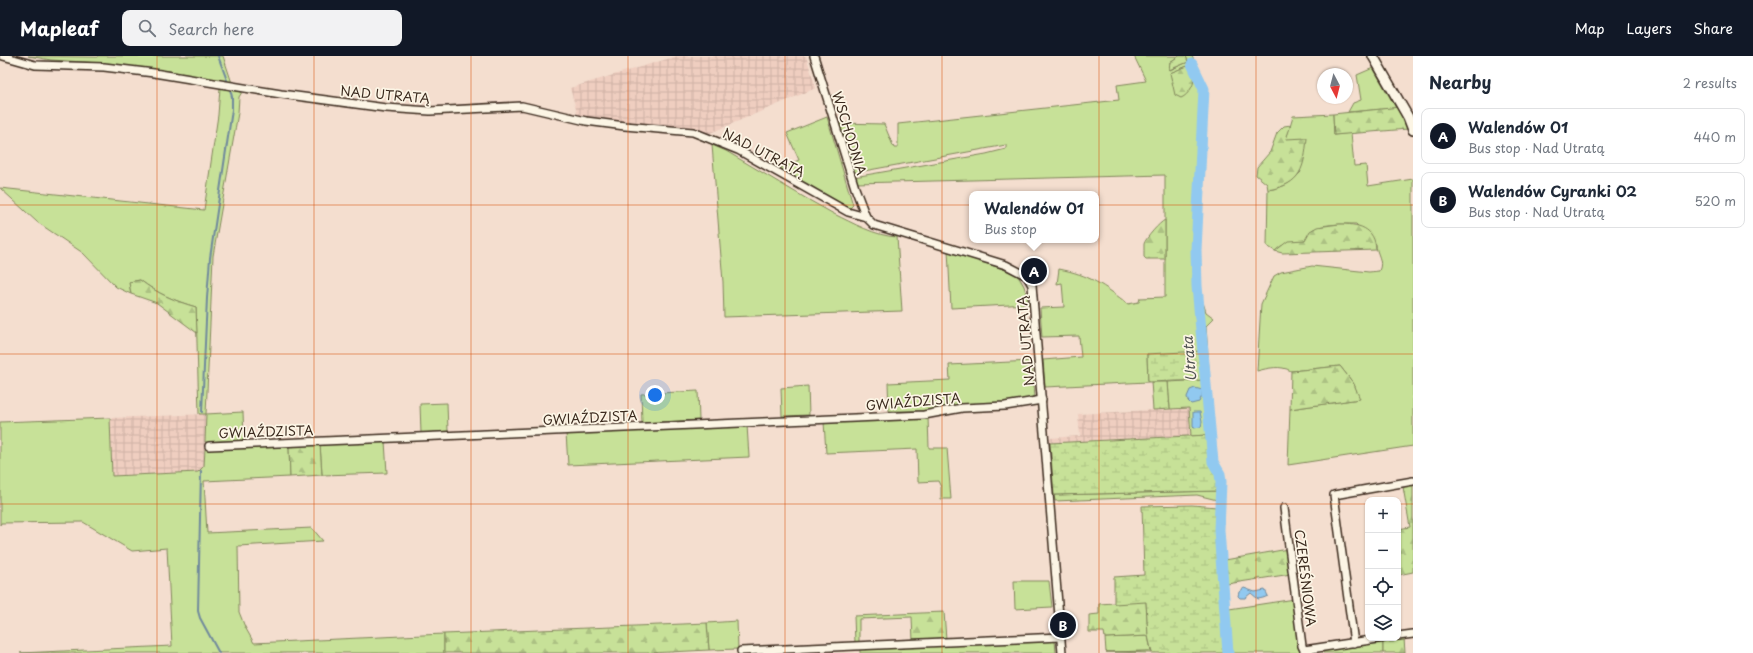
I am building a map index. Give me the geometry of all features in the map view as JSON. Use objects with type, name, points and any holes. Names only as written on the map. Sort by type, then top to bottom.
[{"type":"street","name":"NAD UTRATĄ","points":[[3,56],[35,65],[104,67],[154,73],[282,94],[386,108],[430,111],[522,106],[586,121],[693,132],[738,150],[848,212],[866,217],[874,225],[1006,265],[1027,276],[1032,285],[1062,653]]},
{"type":"street","name":"WSCHODNIA","points":[[814,56],[855,188],[866,217]]},
{"type":"street","points":[[1373,56],[1408,117],[1413,130]]},
{"type":"street","name":"GWIAŹDZISTA","points":[[209,446],[924,414],[962,408],[1005,406],[1042,400]]},
{"type":"street","points":[[1366,641],[1354,643],[1334,495],[1413,481]]},
{"type":"street","name":"CZEREŚNIOWA","points":[[1284,508],[1302,646],[1304,650],[1354,643]]},
{"type":"street","points":[[1401,636],[1413,634]]},
{"type":"street","points":[[741,651],[1060,637]]},
{"type":"shaded area","points":[[677,56],[806,56],[816,88],[708,134],[696,127],[644,125],[578,116],[570,88]]},
{"type":"shaded area","points":[[1189,408],[1191,436],[1050,443],[1049,438],[1080,436],[1078,414]]},
{"type":"shaded area","points":[[206,414],[204,466],[198,472],[112,476],[110,418]]},
{"type":"green space","points":[[28,56],[223,56],[232,83],[169,71],[100,63],[51,60]]},
{"type":"green space","points":[[1134,56],[1179,56],[1170,62],[1170,70],[1188,62],[1186,56],[1192,56],[1206,89],[1199,250],[1202,299],[1206,312],[1214,318],[1206,326],[1215,456],[1224,477],[1223,535],[1229,609],[1295,599],[1302,653],[1226,653],[1217,523],[1217,500],[1197,495],[1055,501],[1054,495],[1218,491],[1218,477],[1211,464],[1208,435],[1191,436],[1189,408],[1170,409],[1168,382],[1205,380],[1147,354],[1148,382],[1045,387],[1043,360],[1081,357],[1079,336],[1042,337],[1040,308],[1064,307],[1062,283],[1057,284],[1059,269],[1079,274],[1096,282],[1128,304],[1139,302],[1140,298],[1165,297],[1165,175],[856,183],[854,177],[986,154],[1006,149],[1006,145],[853,173],[838,123],[884,124],[894,148],[898,148],[898,124],[1119,100],[1117,85],[1146,81]],"holes":[[[1190,65],[1195,75],[1170,73]]]},
{"type":"green space","points":[[1179,56],[1186,56],[1188,62],[1169,70],[1170,62]]},
{"type":"green space","points":[[1190,65],[1194,73],[1194,81],[1187,94],[1181,98],[1175,95],[1170,73]]},
{"type":"green space","points":[[1373,68],[1396,108],[1348,112],[1353,103],[1361,100],[1357,75]]},
{"type":"green space","points":[[220,88],[242,92],[239,97],[238,113],[213,256],[206,414],[199,414],[196,307],[167,296],[140,280],[129,282],[131,294],[116,287],[83,253],[37,222],[0,188],[204,210],[218,115]]},
{"type":"green space","points":[[1400,107],[1408,129],[1334,135],[1333,114]]},
{"type":"green space","points":[[1333,114],[1334,135],[1351,133],[1354,166],[1366,165],[1368,186],[1413,179],[1413,446],[1288,465],[1290,409],[1359,399],[1354,384],[1340,366],[1291,371],[1283,368],[1274,368],[1257,371],[1261,304],[1274,276],[1281,272],[1312,266],[1369,272],[1379,271],[1381,264],[1376,244],[1356,224],[1319,227],[1310,232],[1305,240],[1281,246],[1275,251],[1267,246],[1268,190],[1279,188],[1301,172],[1286,139],[1293,116]]},
{"type":"green space","points":[[827,117],[853,205],[850,208],[780,168],[799,160],[787,133]]},
{"type":"green space","points":[[1291,125],[1286,139],[1307,138],[1302,166],[1299,173],[1288,184],[1268,190],[1267,184],[1256,175],[1257,167],[1270,152],[1277,133],[1284,126]]},
{"type":"green space","points":[[712,145],[726,151],[793,191],[856,225],[872,232],[897,237],[902,311],[724,317],[723,282]]},
{"type":"green space","points":[[1165,220],[1165,259],[1146,259],[1144,257],[1144,244],[1156,227]]},
{"type":"green space","points":[[1339,224],[1353,225],[1364,228],[1372,236],[1375,242],[1376,250],[1282,253],[1275,251],[1288,241],[1305,240],[1310,231],[1317,227]]},
{"type":"green space","points":[[948,250],[1017,274],[1024,286],[1029,304],[951,308]]},
{"type":"green space","points":[[140,280],[167,296],[196,307],[197,333],[157,303],[131,294],[129,282]]},
{"type":"green space","points":[[1202,351],[1205,380],[1148,382],[1147,354]]},
{"type":"green space","points":[[1032,361],[1035,398],[1021,402],[917,411],[889,411],[888,383],[950,380],[949,365]]},
{"type":"green space","points":[[1340,366],[1354,384],[1360,399],[1290,409],[1291,371]]},
{"type":"green space","points":[[1151,382],[1168,382],[1170,409],[1153,410]]},
{"type":"green space","points":[[808,386],[809,415],[782,416],[781,388]]},
{"type":"green space","points":[[698,391],[699,420],[642,423],[641,394]]},
{"type":"green space","points":[[447,403],[448,431],[421,433],[420,404]]},
{"type":"green space","points":[[243,412],[244,440],[205,442],[206,414]]},
{"type":"green space","points":[[928,417],[929,448],[947,448],[951,499],[941,499],[941,487],[938,481],[918,482],[917,449],[826,453],[824,422]]},
{"type":"green space","points":[[110,418],[112,476],[198,472],[204,466],[205,449],[289,446],[290,477],[204,481],[207,533],[312,528],[323,541],[238,546],[239,612],[254,643],[444,634],[444,653],[20,653],[172,646],[167,548],[132,551],[83,522],[1,523],[0,525],[0,422]]},
{"type":"green space","points":[[747,425],[749,457],[568,465],[566,433]]},
{"type":"green space","points":[[1208,435],[1211,464],[1218,477],[1218,491],[1054,495],[1050,443]]},
{"type":"green space","points":[[385,441],[387,473],[322,475],[320,444]]},
{"type":"green space","points":[[320,444],[322,475],[290,477],[289,446]]},
{"type":"green space","points":[[1413,485],[1413,572],[1401,574],[1401,528],[1410,527],[1403,487]]},
{"type":"green space","points":[[1192,505],[1217,507],[1226,653],[1152,653],[1148,636],[1146,602],[1114,604],[1114,577],[1144,575],[1142,506]]},
{"type":"green space","points":[[1288,549],[1291,574],[1227,584],[1225,560]]},
{"type":"green space","points":[[1014,581],[1049,581],[1052,607],[1015,609]]},
{"type":"green space","points":[[1146,601],[1148,636],[1105,638],[1104,632],[1089,632],[1089,615],[1099,614],[1099,604]]},
{"type":"green space","points":[[944,612],[946,639],[913,641],[912,617],[859,619],[859,643],[855,643],[854,616]]},
{"type":"green space","points":[[737,621],[738,649],[709,650],[707,623]]},
{"type":"green space","points":[[707,623],[709,650],[650,653],[444,653],[444,634]]},
{"type":"green space","points":[[1148,636],[1151,651],[1106,652],[1105,638]]},
{"type":"green space","points":[[1401,638],[1404,638],[1405,653],[1383,653],[1383,641],[1401,641]]},
{"type":"green space","points":[[1055,641],[1056,653],[860,653],[860,648]]},
{"type":"green space","points":[[1383,641],[1383,653],[1323,653],[1323,651]]},
{"type":"green space","points":[[1151,651],[1152,653],[1106,652]]},
{"type":"water","points":[[1195,388],[1202,390],[1202,396],[1199,402],[1191,404],[1187,397],[1190,390]]},
{"type":"water","points":[[1193,412],[1200,412],[1202,422],[1201,427],[1193,427]]},
{"type":"water","points":[[1244,588],[1255,592],[1265,590],[1268,596],[1258,599],[1251,593],[1245,598],[1240,598],[1238,596],[1239,592]]},
{"type":"waterway","points":[[218,56],[228,83]]},
{"type":"waterway","name":"Utrata","points":[[1192,64],[1204,89],[1196,250],[1197,286],[1213,462],[1220,474],[1221,482],[1219,530],[1228,653]]},
{"type":"waterway","points":[[202,412],[210,258],[232,110],[232,97],[230,89]]},
{"type":"waterway","points":[[201,471],[198,611],[200,618],[219,653]]},
{"type":"place","name":"Walendów 01","points":[[1034,271]]},
{"type":"place","name":"Walendów Cyranki 02","points":[[1063,625]]}]
